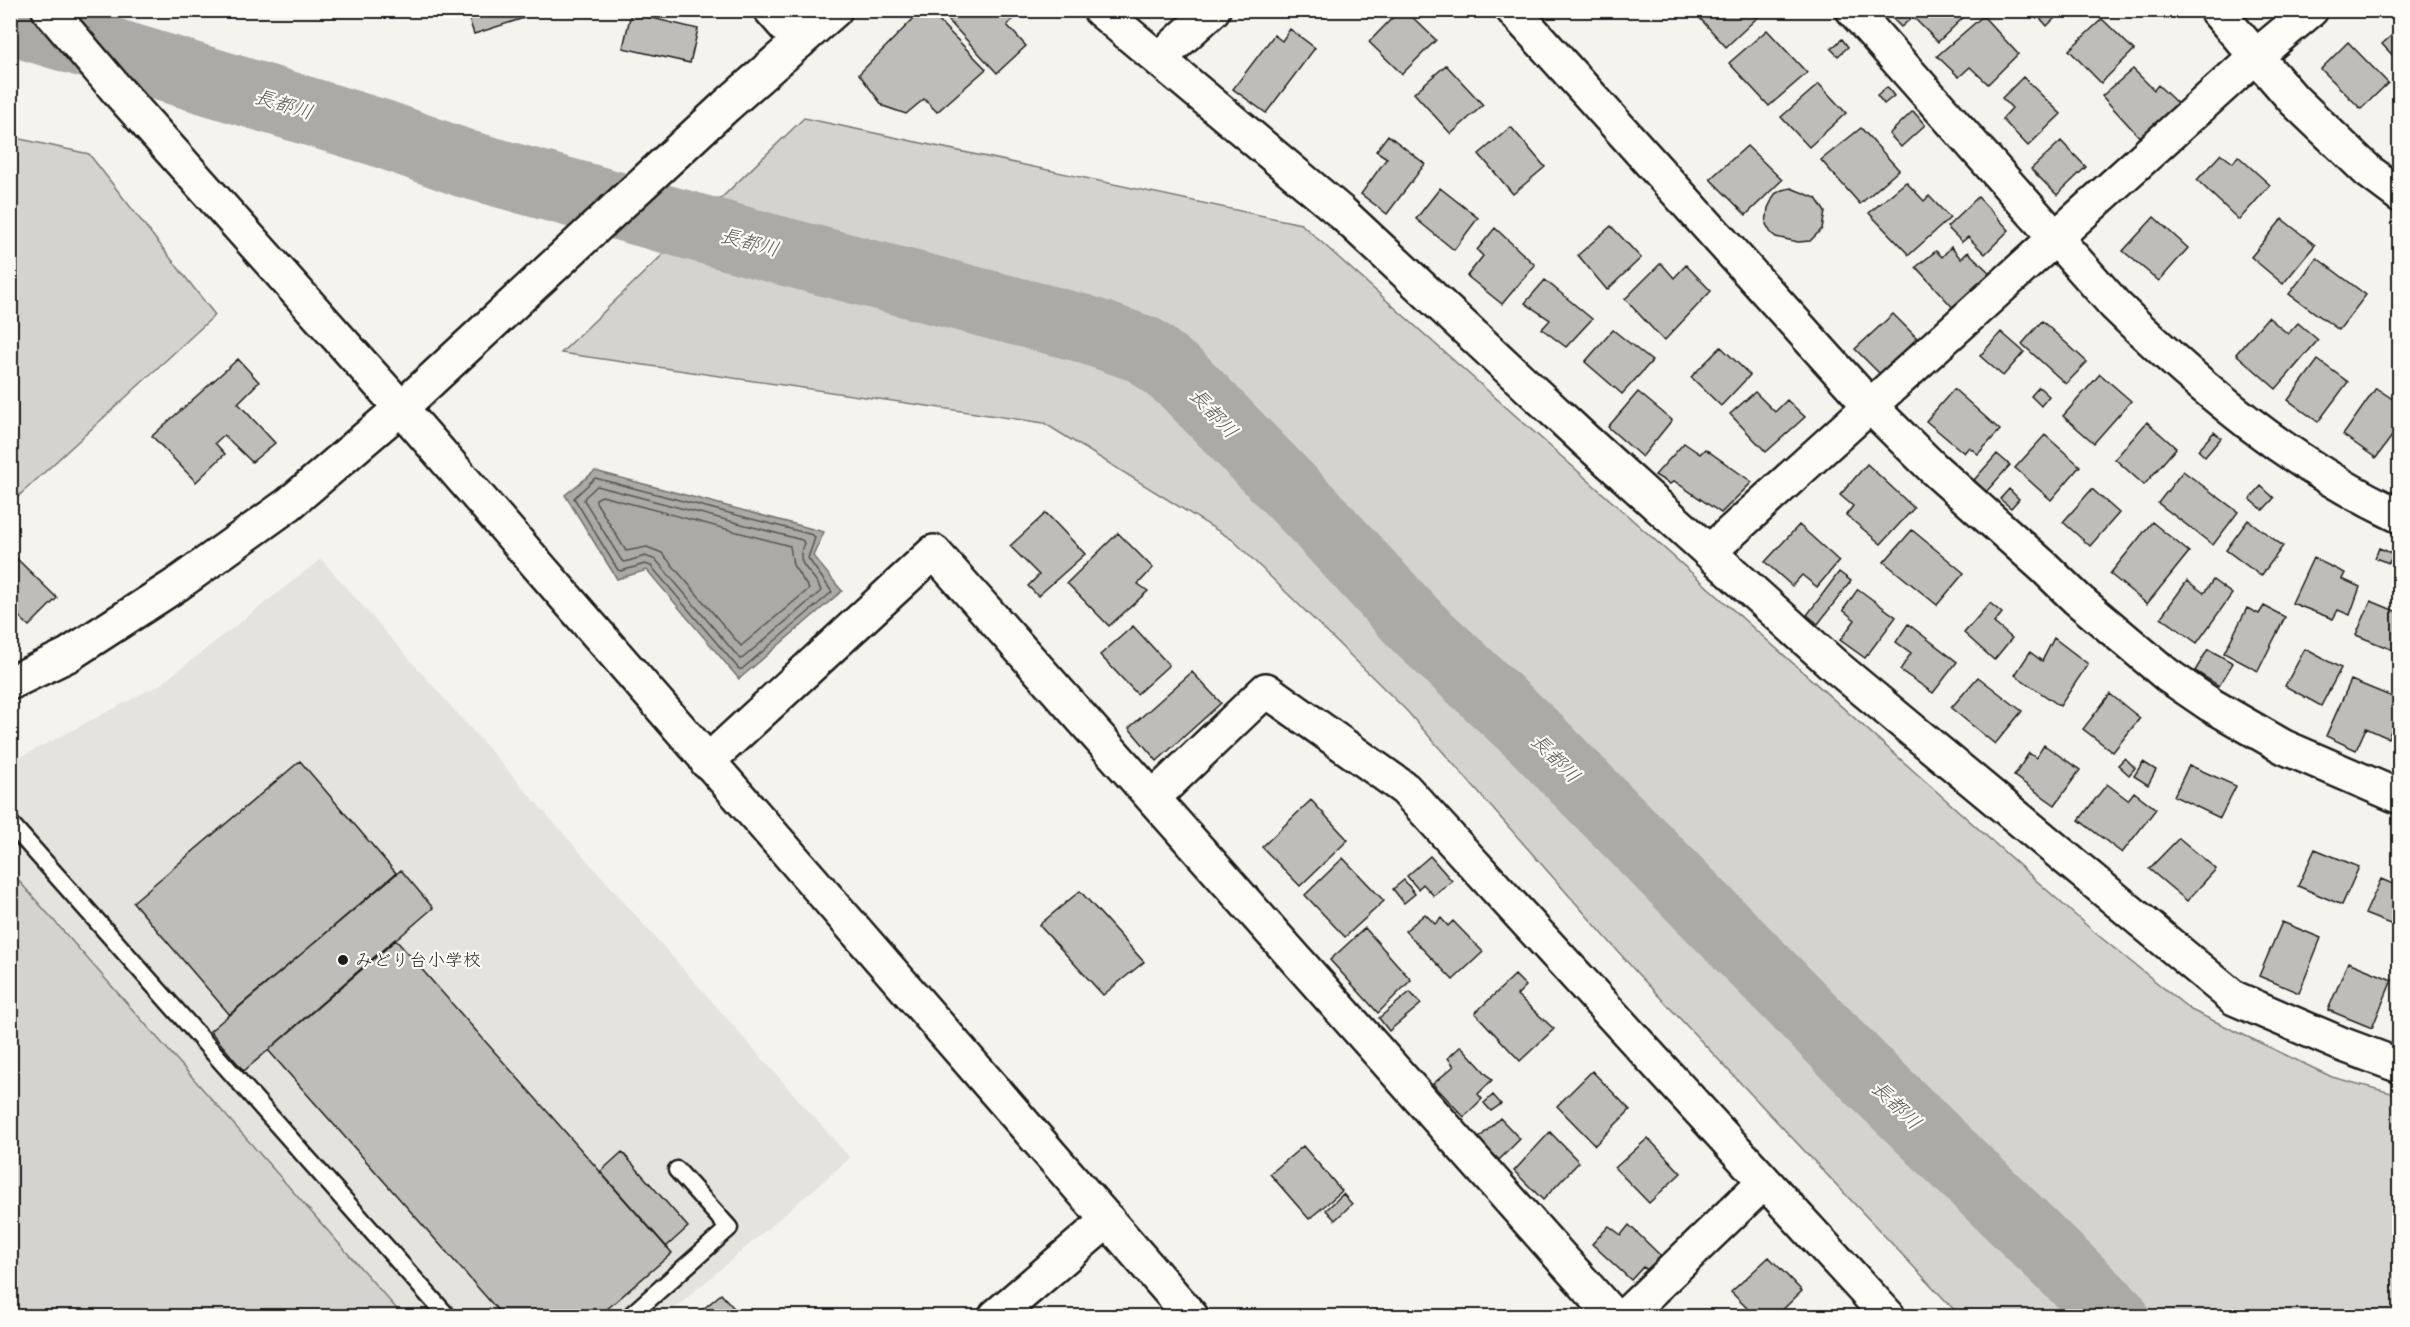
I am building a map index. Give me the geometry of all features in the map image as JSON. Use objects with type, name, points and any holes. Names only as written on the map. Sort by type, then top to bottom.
[{"type":"street","points":[[49,10],[117,90],[401,408],[1191,1317]]},
{"type":"street","points":[[771,10],[799,42]]},
{"type":"street","points":[[10,683],[68,655],[176,585],[289,504],[401,408],[726,106],[834,10]]},
{"type":"street","points":[[1100,10],[1342,213],[1584,439],[1834,665],[2234,998],[2341,1044],[2400,1066]]},
{"type":"street","points":[[1159,59],[1213,10]]},
{"type":"street","points":[[1514,10],[1869,406],[1933,468],[2077,599],[2168,675],[2211,705],[2276,743],[2400,797]]},
{"type":"street","points":[[1853,10],[2115,306],[2200,385],[2311,466],[2367,501],[2400,516]]},
{"type":"street","points":[[2216,10],[2294,100],[2368,171],[2400,195]]},
{"type":"street","points":[[1709,552],[2256,56],[2310,10]]},
{"type":"street","points":[[707,762],[934,552],[1613,1317]]},
{"type":"street","points":[[1153,798],[1266,690],[1405,789],[1888,1317]]},
{"type":"street","points":[[1624,1317],[1764,1182]]},
{"type":"street","points":[[996,1317],[1108,1220]]},
{"type":"lane","points":[[10,823],[447,1317]]},
{"type":"lane","points":[[630,1317],[729,1228],[677,1170]]},
{"type":"shaded area","points":[[804,118],[1301,224],[2094,932],[2191,1010],[2332,1077],[2399,1095],[2399,1316],[1960,1316],[1637,973],[1406,710],[1233,540],[1044,423],[561,353]]},
{"type":"shaded area","points":[[11,137],[89,154],[215,315],[11,503]]},
{"type":"shaded area","name":"みどり台小学校","points":[[321,559],[850,1158],[666,1316],[11,1316],[11,762],[161,684]]},
{"type":"shaded area","points":[[11,872],[403,1316],[11,1316]]},
{"type":"water","points":[[595,471],[824,532],[813,556],[842,591],[739,679],[647,570],[617,579],[565,495]]},
{"type":"building","points":[[466,10],[522,10],[524,18],[474,34]]},
{"type":"building","points":[[922,10],[928,10],[986,69],[937,112],[924,99],[906,114],[883,106],[859,74]]},
{"type":"building","points":[[959,10],[1011,10],[1016,16],[1007,25],[1026,46],[997,73],[949,21]]},
{"type":"building","points":[[1400,10],[1405,10],[1436,40],[1402,74],[1369,42]]},
{"type":"building","points":[[1702,10],[1752,10],[1758,17],[1726,47],[1697,15]]},
{"type":"building","points":[[1884,10],[1971,10],[1938,42],[1913,17],[1901,27]]},
{"type":"building","points":[[2033,10],[2063,10],[2047,26]]},
{"type":"building","points":[[631,13],[698,29],[690,63],[623,48]]},
{"type":"building","points":[[1983,16],[2018,54],[1988,84],[1970,67],[1959,77],[1937,56]]},
{"type":"building","points":[[2102,19],[2134,50],[2101,83],[2069,50]]},
{"type":"building","points":[[2400,28],[2400,63],[2382,44]]},
{"type":"building","points":[[1290,29],[1315,48],[1266,113],[1233,89],[1274,35],[1282,41]]},
{"type":"building","points":[[1767,30],[1807,73],[1769,106],[1729,63]]},
{"type":"building","points":[[1842,39],[1848,47],[1838,56],[1831,49]]},
{"type":"building","points":[[2348,42],[2388,83],[2361,109],[2321,69]]},
{"type":"building","points":[[1446,65],[1483,105],[1451,134],[1414,93]]},
{"type":"building","points":[[2133,69],[2154,90],[2158,85],[2180,106],[2143,141],[2102,96]]},
{"type":"building","points":[[2023,77],[2061,114],[2028,146],[2002,119],[2012,108],[2002,98]]},
{"type":"building","points":[[1819,84],[1846,113],[1809,147],[1781,117]]},
{"type":"building","points":[[1887,87],[1894,96],[1884,104],[1877,95]]},
{"type":"building","points":[[1913,111],[1925,125],[1901,147],[1889,134]]},
{"type":"building","points":[[1511,127],[1545,167],[1513,194],[1479,154]]},
{"type":"building","points":[[1861,128],[1899,170],[1860,204],[1821,160]]},
{"type":"building","points":[[1388,135],[1425,164],[1387,214],[1361,194],[1387,158],[1376,151]]},
{"type":"building","points":[[2061,141],[2086,167],[2057,195],[2031,169]]},
{"type":"building","points":[[1747,146],[1782,180],[1746,215],[1710,179]]},
{"type":"building","points":[[2221,154],[2233,163],[2238,156],[2270,185],[2239,220],[2197,180]]},
{"type":"building","points":[[1906,182],[1924,201],[1929,196],[1950,218],[1909,255],[1869,213]]},
{"type":"building","points":[[1440,188],[1478,218],[1454,250],[1416,219]]},
{"type":"building","points":[[1791,188],[1816,198],[1825,212],[1822,229],[1810,241],[1798,242],[1776,237],[1766,224],[1768,208],[1775,194]]},
{"type":"building","points":[[1978,197],[2009,230],[1985,254],[1968,237],[1962,242],[1947,227]]},
{"type":"building","points":[[2154,217],[2188,248],[2159,281],[2123,251]]},
{"type":"building","points":[[2282,219],[2315,245],[2283,284],[2251,257]]},
{"type":"building","points":[[1611,226],[1641,258],[1607,290],[1578,255]]},
{"type":"building","points":[[1495,228],[1535,265],[1502,304],[1467,276],[1483,256],[1477,250]]},
{"type":"building","points":[[1951,247],[1961,259],[1968,252],[1992,275],[1956,311],[1916,267],[1936,251],[1942,257]]},
{"type":"building","points":[[2317,258],[2366,295],[2339,330],[2289,294]]},
{"type":"building","points":[[1661,263],[1674,278],[1686,265],[1711,291],[1664,341],[1625,299]]},
{"type":"building","points":[[1545,280],[1592,319],[1566,347],[1542,329],[1550,320],[1525,303]]},
{"type":"building","points":[[1893,314],[1917,338],[1881,375],[1855,349]]},
{"type":"building","points":[[2268,317],[2288,334],[2298,323],[2318,340],[2276,389],[2236,354]]},
{"type":"building","points":[[2042,321],[2087,362],[2066,384],[2022,344]]},
{"type":"building","points":[[1613,330],[1652,361],[1622,394],[1585,362]]},
{"type":"building","points":[[2001,332],[2024,352],[2003,376],[1980,356]]},
{"type":"building","points":[[1721,347],[1750,375],[1721,406],[1691,377]]},
{"type":"building","points":[[238,359],[259,382],[238,403],[275,443],[252,462],[224,435],[215,443],[225,454],[196,482],[152,436]]},
{"type":"building","points":[[2318,360],[2348,382],[2318,422],[2288,400]]},
{"type":"building","points":[[2100,374],[2131,401],[2094,443],[2063,416]]},
{"type":"building","points":[[2039,387],[2049,396],[2041,406],[2031,396]]},
{"type":"building","points":[[2376,388],[2400,404],[2400,425],[2376,458],[2343,435]]},
{"type":"building","points":[[1954,389],[2000,430],[1978,454],[1969,447],[1964,453],[1926,421]]},
{"type":"building","points":[[1638,392],[1672,420],[1642,457],[1608,427]]},
{"type":"building","points":[[1755,392],[1775,412],[1787,400],[1805,417],[1766,452],[1730,414]]},
{"type":"building","points":[[2147,422],[2176,448],[2144,485],[2115,459]]},
{"type":"building","points":[[2214,432],[2221,438],[2205,457],[2198,450]]},
{"type":"building","points":[[2045,435],[2080,466],[2051,500],[2015,468]]},
{"type":"building","points":[[1684,443],[1700,454],[1705,449],[1752,482],[1721,513],[1674,481],[1670,484],[1655,475]]},
{"type":"building","points":[[1997,454],[2010,465],[1986,492],[1974,480]]},
{"type":"building","points":[[1867,464],[1914,508],[1881,544],[1846,515],[1853,506],[1840,495]]},
{"type":"building","points":[[2183,471],[2238,512],[2213,545],[2158,503]]},
{"type":"building","points":[[2261,486],[2274,498],[2263,510],[2250,499]]},
{"type":"building","points":[[2009,489],[2019,499],[2011,508],[2000,499]]},
{"type":"building","points":[[2092,489],[2119,513],[2090,546],[2063,522]]},
{"type":"building","points":[[1046,513],[1085,554],[1038,596],[1028,586],[1039,575],[1010,546]]},
{"type":"building","points":[[2248,520],[2283,546],[2261,576],[2226,550]]},
{"type":"building","points":[[2152,522],[2189,552],[2147,604],[2110,574]]},
{"type":"building","points":[[1799,525],[1839,561],[1817,587],[1802,575],[1792,586],[1765,562]]},
{"type":"building","points":[[1912,530],[1964,573],[1937,605],[1884,562]]},
{"type":"building","points":[[1118,533],[1153,568],[1138,584],[1148,591],[1109,626],[1067,583]]},
{"type":"building","points":[[2379,548],[2393,554],[2389,563],[2375,558]]},
{"type":"building","points":[[12,554],[57,598],[29,626],[10,608],[10,556]]},
{"type":"building","points":[[2313,558],[2345,573],[2342,579],[2360,587],[2350,615],[2338,610],[2333,619],[2292,603]]},
{"type":"building","points":[[1839,572],[1851,581],[1818,624],[1807,615]]},
{"type":"building","points":[[2213,580],[2232,594],[2197,643],[2161,617],[2187,581],[2204,593]]},
{"type":"building","points":[[1858,589],[1896,617],[1865,658],[1840,640],[1855,620],[1843,610]]},
{"type":"building","points":[[2371,601],[2400,613],[2400,653],[2356,635]]},
{"type":"building","points":[[1990,603],[2002,613],[1994,623],[2012,638],[1994,660],[1964,633]]},
{"type":"building","points":[[2264,606],[2285,617],[2258,671],[2224,653],[2247,608],[2259,614]]},
{"type":"building","points":[[1908,624],[1957,662],[1933,693],[1900,670],[1911,653],[1896,642]]},
{"type":"building","points":[[1133,626],[1169,665],[1137,694],[1100,655]]},
{"type":"building","points":[[2054,638],[2088,664],[2060,706],[2015,675],[2030,652],[2042,661]]},
{"type":"building","points":[[2208,649],[2233,663],[2219,686],[2195,671]]},
{"type":"building","points":[[2305,649],[2341,668],[2321,706],[2285,686]]},
{"type":"building","points":[[1192,672],[1221,703],[1157,761],[1129,728]]},
{"type":"building","points":[[1978,677],[2022,711],[1995,744],[1951,708]]},
{"type":"building","points":[[2351,680],[2400,700],[2400,709],[2388,738],[2366,728],[2356,750],[2326,736]]},
{"type":"building","points":[[2110,694],[2140,718],[2113,752],[2083,729]]},
{"type":"building","points":[[2044,745],[2080,770],[2055,805],[2014,776],[2029,753],[2036,758]]},
{"type":"building","points":[[2125,758],[2135,768],[2129,775],[2118,765]]},
{"type":"building","points":[[300,761],[396,873],[230,1015],[133,902]]},
{"type":"building","points":[[2143,762],[2156,770],[2148,785],[2134,776]]},
{"type":"building","points":[[2189,765],[2236,786],[2220,818],[2174,796]]},
{"type":"building","points":[[2107,784],[2128,800],[2134,792],[2156,809],[2122,853],[2079,820]]},
{"type":"building","points":[[1311,800],[1348,840],[1300,886],[1262,847]]},
{"type":"building","points":[[2179,838],[2216,869],[2187,901],[2149,869]]},
{"type":"building","points":[[2315,849],[2359,867],[2342,905],[2298,886]]},
{"type":"building","points":[[1430,856],[1452,881],[1434,896],[1423,884],[1418,889],[1407,876]]},
{"type":"building","points":[[1343,858],[1384,901],[1345,937],[1305,895]]},
{"type":"building","points":[[401,870],[433,908],[244,1071],[210,1031]]},
{"type":"building","points":[[2381,879],[2400,887],[2400,928],[2365,914]]},
{"type":"building","points":[[1404,880],[1415,894],[1404,903],[1393,889]]},
{"type":"building","points":[[1080,891],[1144,962],[1103,995],[1039,925]]},
{"type":"building","points":[[1425,914],[1435,924],[1441,918],[1448,926],[1453,921],[1483,952],[1453,980],[1405,931]]},
{"type":"building","points":[[2282,922],[2321,938],[2299,993],[2259,976]]},
{"type":"building","points":[[1365,928],[1411,980],[1378,1013],[1330,960]]},
{"type":"building","points":[[395,939],[672,1253],[599,1316],[503,1316],[268,1050]]},
{"type":"building","points":[[2348,962],[2392,980],[2372,1028],[2328,1010]]},
{"type":"building","points":[[1515,975],[1526,986],[1517,995],[1554,1029],[1520,1061],[1475,1013]]},
{"type":"building","points":[[1410,992],[1421,1004],[1389,1031],[1379,1018]]},
{"type":"building","points":[[1461,1046],[1492,1080],[1478,1094],[1482,1099],[1464,1117],[1433,1084],[1454,1066],[1448,1058]]},
{"type":"building","points":[[1592,1071],[1630,1110],[1595,1145],[1557,1106]]},
{"type":"building","points":[[1493,1095],[1501,1104],[1491,1111],[1484,1103]]},
{"type":"building","points":[[1500,1118],[1520,1139],[1499,1160],[1478,1139]]},
{"type":"building","points":[[1550,1132],[1579,1162],[1543,1200],[1514,1171]]},
{"type":"building","points":[[1648,1138],[1681,1173],[1649,1203],[1615,1168]]},
{"type":"building","points":[[1303,1146],[1342,1191],[1309,1219],[1270,1174]]},
{"type":"building","points":[[622,1152],[688,1227],[666,1247],[600,1172]]},
{"type":"building","points":[[1343,1194],[1352,1204],[1335,1220],[1326,1210]]},
{"type":"building","points":[[1629,1225],[1661,1256],[1648,1270],[1643,1267],[1631,1280],[1592,1244],[1609,1226],[1621,1235]]},
{"type":"building","points":[[1769,1257],[1802,1291],[1776,1316],[1755,1316],[1731,1292]]},
{"type":"building","points":[[721,1294],[741,1316],[695,1316]]},
{"type":"waterway","name":"長都川","points":[[10,21],[380,133],[466,164],[767,247],[1081,328],[1145,350],[1183,380],[1312,513],[1418,628],[1534,736],[1869,1077],[2115,1316]]},
{"type":"place","name":"みどり台小学校","points":[[343,960]]}]
